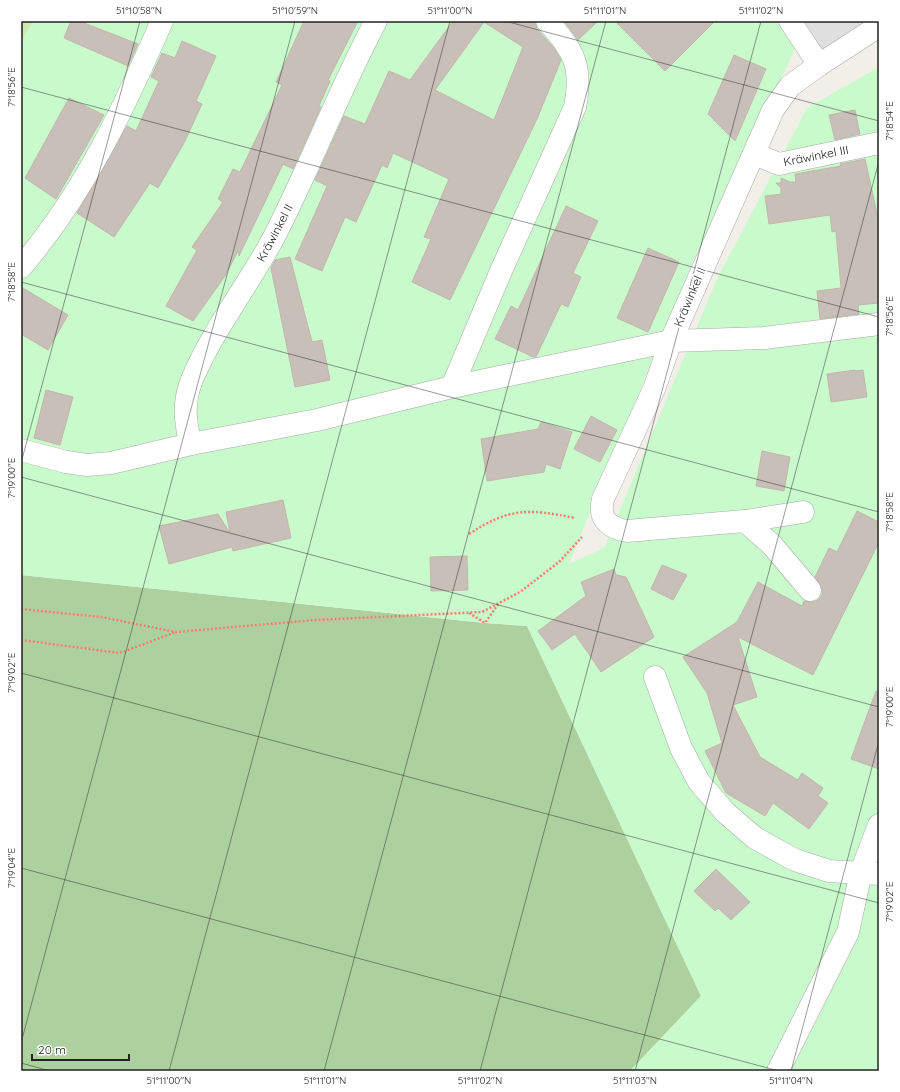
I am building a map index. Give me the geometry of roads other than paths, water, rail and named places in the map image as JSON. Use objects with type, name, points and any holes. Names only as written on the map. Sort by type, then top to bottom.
[{"type":"lane","points":[[21,267],[71,200],[99,154],[129,95],[162,21]]},
{"type":"lane","name":"Kräwinkel II","points":[[191,444],[185,424],[185,408],[191,383],[212,341],[278,229],[376,21]]},
{"type":"lane","points":[[452,387],[501,271],[575,107],[579,84],[577,65],[572,54],[557,32],[547,21]]},
{"type":"lane","points":[[790,21],[819,65]]},
{"type":"lane","name":"Kräwinkel II","points":[[21,450],[66,462],[100,464],[126,460],[191,444],[317,420],[452,387],[671,341],[773,110],[782,96],[790,86],[819,65],[879,26]]},
{"type":"lane","name":"Kräwinkel III","points":[[754,154],[779,164],[879,143]]},
{"type":"lane","points":[[803,512],[745,520],[627,531],[615,528],[606,522],[602,514],[597,512],[654,389],[671,341],[764,338],[879,324]]},
{"type":"lane","points":[[745,520],[772,545],[810,590]]},
{"type":"lane","points":[[655,677],[685,755],[699,782],[726,813],[756,838],[795,860],[830,871],[870,873]]},
{"type":"lane","points":[[778,1071],[848,932],[870,873],[879,825]]}]
